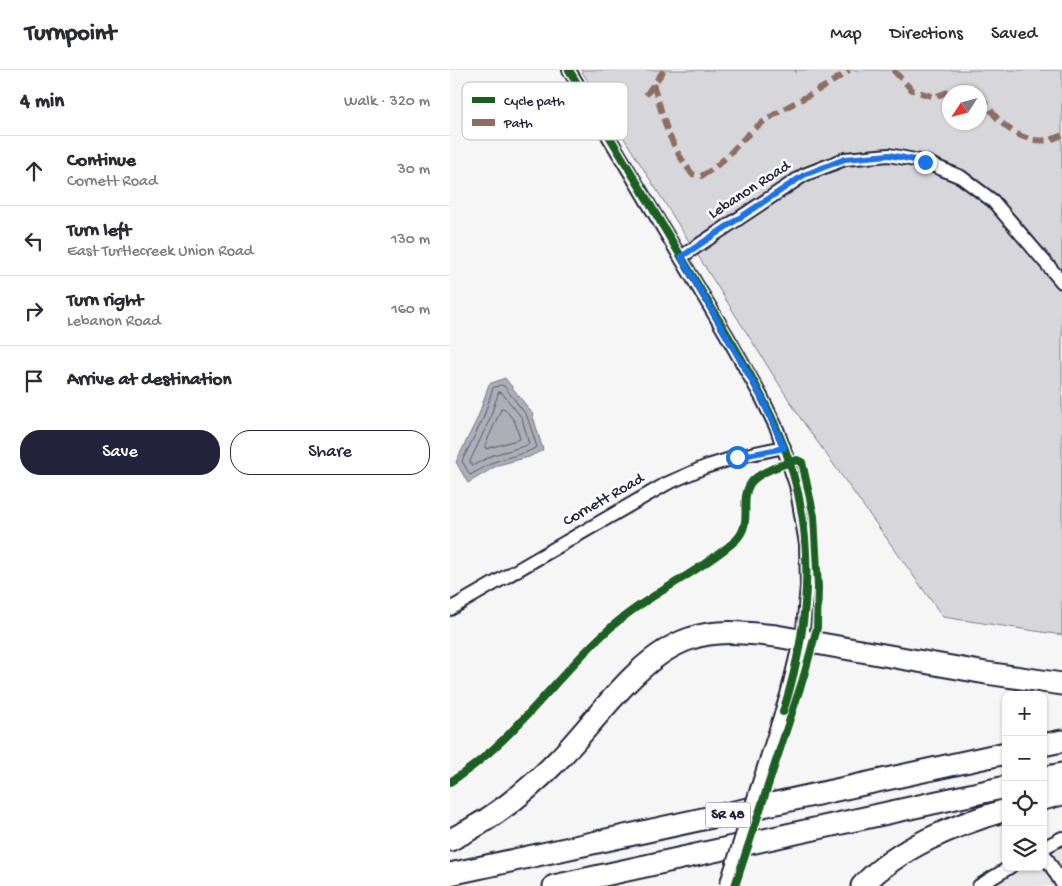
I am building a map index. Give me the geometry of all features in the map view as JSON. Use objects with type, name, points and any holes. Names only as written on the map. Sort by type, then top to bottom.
[{"type":"highway","points":[[450,840],[488,819],[536,782],[640,669],[660,653],[675,644],[691,638],[716,633],[742,632],[1062,684]]},
{"type":"highway","points":[[1047,744],[1062,741]]},
{"type":"highway","name":"SR 48","points":[[450,874],[1002,755]]},
{"type":"highway","points":[[1047,777],[1062,774]]},
{"type":"highway","name":"SR 48","points":[[554,886],[1002,788]]},
{"type":"highway","points":[[1047,798],[1062,794]]},
{"type":"highway","points":[[862,886],[886,864],[908,850],[962,825],[1002,811]]},
{"type":"street","points":[[569,70],[576,82]]},
{"type":"street","points":[[611,140],[762,398],[784,448],[798,493],[806,544],[807,586],[802,641],[789,695],[728,886]]},
{"type":"street","name":"Lebanon Road","points":[[681,257],[804,175],[845,159],[889,155],[925,162],[961,177],[993,201],[1062,282]]},
{"type":"street","name":"Cornett Road","points":[[450,609],[666,484],[705,467],[737,457],[784,448]]},
{"type":"street","points":[[1047,846],[1062,838]]},
{"type":"street","points":[[1047,859],[1062,884]]},
{"type":"street","points":[[979,886],[1003,871]]},
{"type":"shaded area","points":[[581,70],[1062,70],[1062,635],[943,617],[801,419],[625,140],[628,140],[628,82],[589,82]]},
{"type":"shaded area","points":[[1062,842],[1062,886],[979,886],[1004,871],[1047,871],[1047,847]]},
{"type":"water","points":[[505,378],[532,413],[543,450],[529,457],[498,465],[468,483],[456,462],[478,417],[489,384]]},
{"type":"marked path","points":[[646,95],[664,70]]},
{"type":"marked path","points":[[653,84],[668,133],[679,155],[692,174],[701,176],[724,159],[759,125],[849,70]]},
{"type":"marked path","points":[[893,70],[912,90],[934,97],[942,94]]},
{"type":"marked path","points":[[987,105],[999,120],[1022,137],[1046,140],[1062,135]]},
{"type":"cycle path","points":[[569,70],[576,82]]},
{"type":"cycle path","points":[[611,140],[747,369],[767,407],[790,462],[799,497],[805,533],[805,605],[793,676],[783,712]]},
{"type":"cycle path","points":[[450,782],[494,749],[608,630],[638,606],[704,564],[735,541],[744,527],[747,491],[753,480],[778,466],[797,460],[802,462],[814,516],[818,587],[817,628],[803,679],[735,886]]},
{"type":"route","points":[[737,457],[784,448],[762,398],[681,257],[804,175],[845,159],[889,155],[925,162]]}]
